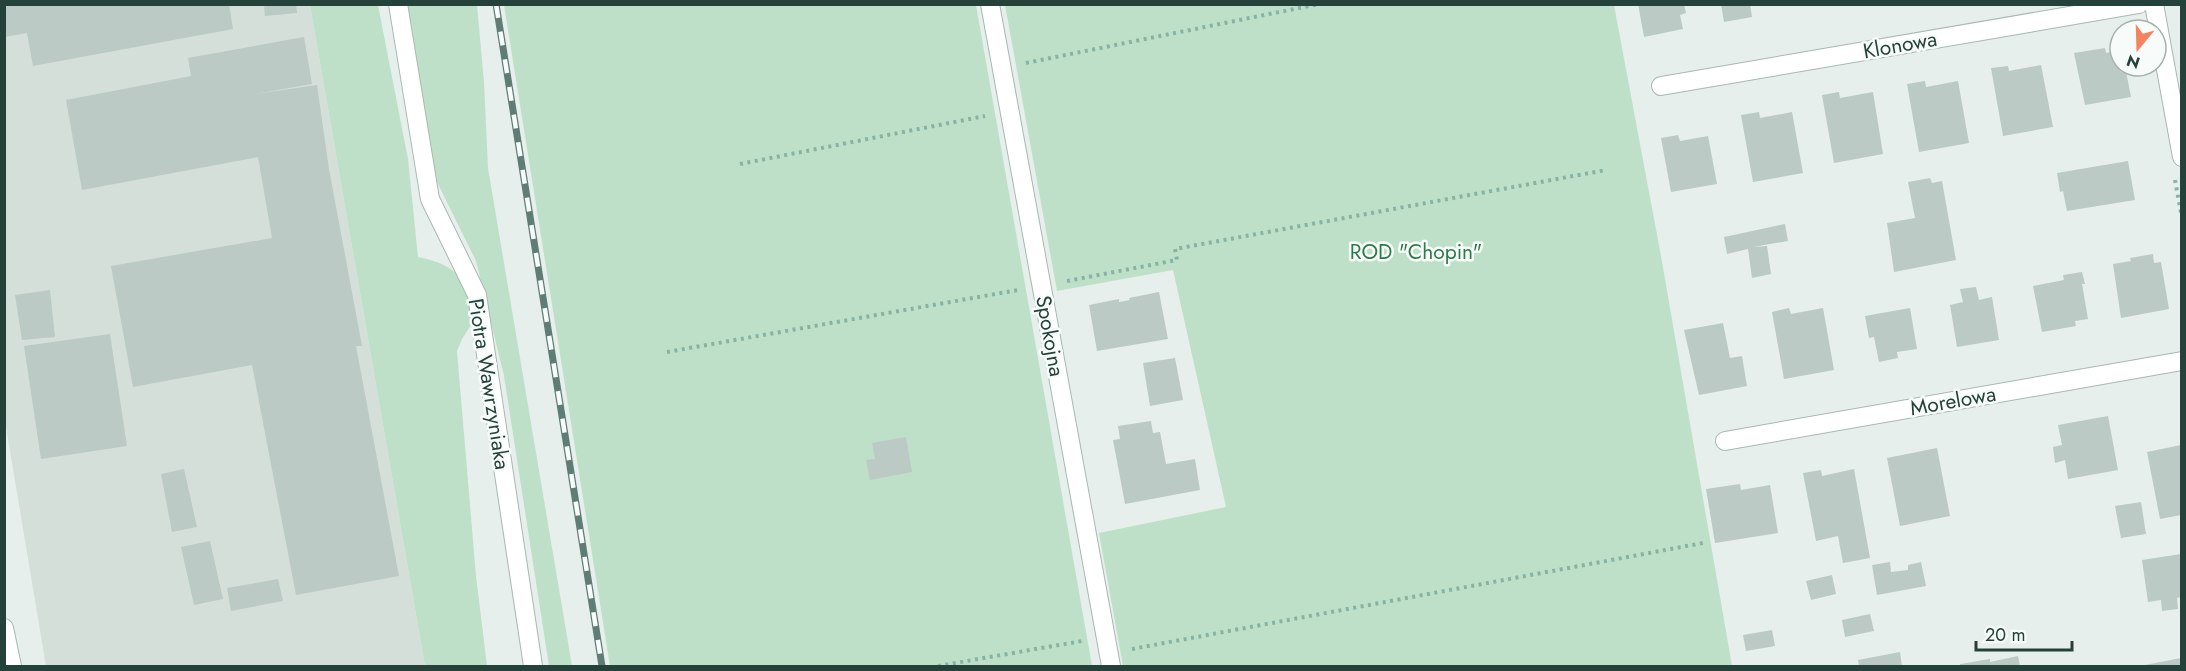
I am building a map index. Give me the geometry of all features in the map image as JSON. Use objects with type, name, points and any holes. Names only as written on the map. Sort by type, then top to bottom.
[{"type":"street","name":"Piotra Wawrzyniaka","points":[[398,4],[430,199],[477,295],[533,666]]},
{"type":"street","name":"Spokojna","points":[[990,4],[1108,652]]},
{"type":"street","name":"Klonowa","points":[[1661,86],[2139,4]]},
{"type":"street","points":[[2154,4],[2181,157]]},
{"type":"street","name":"Morelowa","points":[[1725,441],[2181,361]]},
{"type":"street","points":[[4,628],[12,666]]},
{"type":"path","points":[[1001,68],[1319,4]]},
{"type":"path","points":[[740,164],[1009,111]]},
{"type":"path","points":[[667,352],[1177,260],[1175,249],[1606,170]]},
{"type":"path","points":[[938,666],[1108,652],[1702,543]]},
{"type":"shaded area","points":[[4,5],[310,5],[425,666],[46,666],[5,421]]},
{"type":"green space","points":[[310,5],[378,5],[408,159],[418,257],[444,265],[453,271],[468,296],[473,322],[457,351],[476,576],[487,666],[425,666]]},
{"type":"green space","points":[[402,5],[477,5],[488,168],[572,666],[549,666],[504,376],[476,261],[435,178]]},
{"type":"green space","points":[[504,5],[976,5],[1092,666],[610,666]]},
{"type":"green space","name":"ROD \"Chopin\"","points":[[1005,5],[1614,5],[1661,256],[1732,666],[1123,666],[1099,533],[1226,507],[1173,270],[1057,291]]},
{"type":"building","points":[[4,4],[229,4],[233,29],[33,66],[27,33],[5,37]]},
{"type":"building","points":[[264,4],[296,4],[297,13],[265,16]]},
{"type":"building","points":[[1638,4],[1684,4],[1686,13],[1680,15],[1683,29],[1644,37]]},
{"type":"building","points":[[1721,4],[1750,4],[1752,17],[1724,22]]},
{"type":"building","points":[[304,37],[312,84],[255,94],[317,85],[329,169],[362,346],[356,346],[399,576],[296,595],[252,365],[133,387],[111,266],[272,238],[258,157],[82,190],[66,100],[191,76],[188,58]]},
{"type":"building","points":[[2105,48],[2106,53],[2108,53],[2108,78],[2127,78],[2131,97],[2085,105],[2074,53]]},
{"type":"building","points":[[2041,65],[2053,127],[2003,136],[1991,68],[2008,66],[2009,71]]},
{"type":"building","points":[[1925,81],[1926,87],[1958,81],[1969,143],[1919,152],[1907,84]]},
{"type":"building","points":[[1839,92],[1840,98],[1873,92],[1883,154],[1834,163],[1822,95]]},
{"type":"building","points":[[1759,112],[1760,118],[1792,112],[1803,173],[1753,182],[1741,115]]},
{"type":"building","points":[[1678,135],[1680,141],[1708,136],[1717,184],[1671,192],[1661,138]]},
{"type":"building","points":[[2128,161],[2135,200],[2067,211],[2063,191],[2060,192],[2057,173]]},
{"type":"building","points":[[1930,178],[1932,183],[1942,181],[1956,260],[1894,272],[1887,223],[1915,218],[1908,182]]},
{"type":"building","points":[[1785,224],[1788,241],[1753,247],[1767,246],[1771,274],[1752,278],[1748,249],[1727,254],[1724,237]]},
{"type":"building","points":[[2153,254],[2154,263],[2161,262],[2169,309],[2121,318],[2113,264]]},
{"type":"building","points":[[2082,272],[2088,319],[2075,321],[2076,326],[2042,332],[2033,286],[2064,280],[2063,275]]},
{"type":"building","points":[[1976,287],[1979,300],[1992,297],[1999,340],[1957,347],[1950,305],[1963,302],[1960,289]]},
{"type":"building","points":[[50,290],[55,337],[22,340],[15,295]]},
{"type":"building","points":[[1159,292],[1168,339],[1097,351],[1089,305],[1119,299],[1119,302],[1130,300],[1129,298]]},
{"type":"building","points":[[1789,308],[1791,314],[1823,308],[1834,370],[1784,379],[1772,312]]},
{"type":"building","points":[[1910,308],[1917,349],[1897,352],[1898,358],[1879,362],[1874,337],[1869,338],[1865,316]]},
{"type":"building","points":[[1723,323],[1730,358],[1742,356],[1747,386],[1699,395],[1684,330]]},
{"type":"building","points":[[110,334],[127,446],[41,459],[24,346]]},
{"type":"building","points":[[1175,358],[1183,400],[1150,406],[1143,363]]},
{"type":"building","points":[[2108,416],[2118,470],[2068,479],[2065,460],[2055,463],[2053,447],[2062,445],[2058,425]]},
{"type":"building","points":[[1151,421],[1153,433],[1160,432],[1166,464],[1195,459],[1200,490],[1125,504],[1113,440],[1120,439],[1118,426]]},
{"type":"building","points":[[906,437],[912,472],[870,480],[866,460],[875,459],[872,443]]},
{"type":"building","points":[[2181,445],[2181,515],[2160,519],[2147,452]]},
{"type":"building","points":[[1937,448],[1950,516],[1900,526],[1887,458]]},
{"type":"building","points":[[184,469],[197,527],[172,532],[161,474]]},
{"type":"building","points":[[1854,469],[1870,558],[1843,563],[1838,536],[1816,541],[1803,473],[1821,470],[1822,476]]},
{"type":"building","points":[[1740,484],[1741,490],[1770,485],[1778,533],[1715,543],[1706,489]]},
{"type":"building","points":[[2141,502],[2146,534],[2121,538],[2115,506]]},
{"type":"building","points":[[210,541],[223,599],[194,605],[181,547]]},
{"type":"building","points":[[2181,554],[2181,597],[2177,598],[2178,609],[2162,611],[2161,600],[2148,602],[2142,560]]},
{"type":"building","points":[[1890,562],[1891,572],[1908,570],[1908,565],[1921,562],[1926,586],[1877,595],[1872,565]]},
{"type":"building","points":[[1832,575],[1836,594],[1811,600],[1806,581]]},
{"type":"building","points":[[278,579],[283,601],[231,611],[227,588]]},
{"type":"building","points":[[1870,614],[1874,631],[1845,637],[1842,620]]},
{"type":"building","points":[[1772,630],[1775,646],[1746,651],[1743,635]]},
{"type":"building","points":[[1900,652],[1902,666],[1859,666],[1858,660]]},
{"type":"building","points":[[2018,656],[2020,666],[1960,666],[1960,664],[1990,659],[1990,662]]},
{"type":"building","points":[[2181,658],[2181,666],[2145,666],[2145,665]]},
{"type":"railway","points":[[496,4],[602,666]]}]
